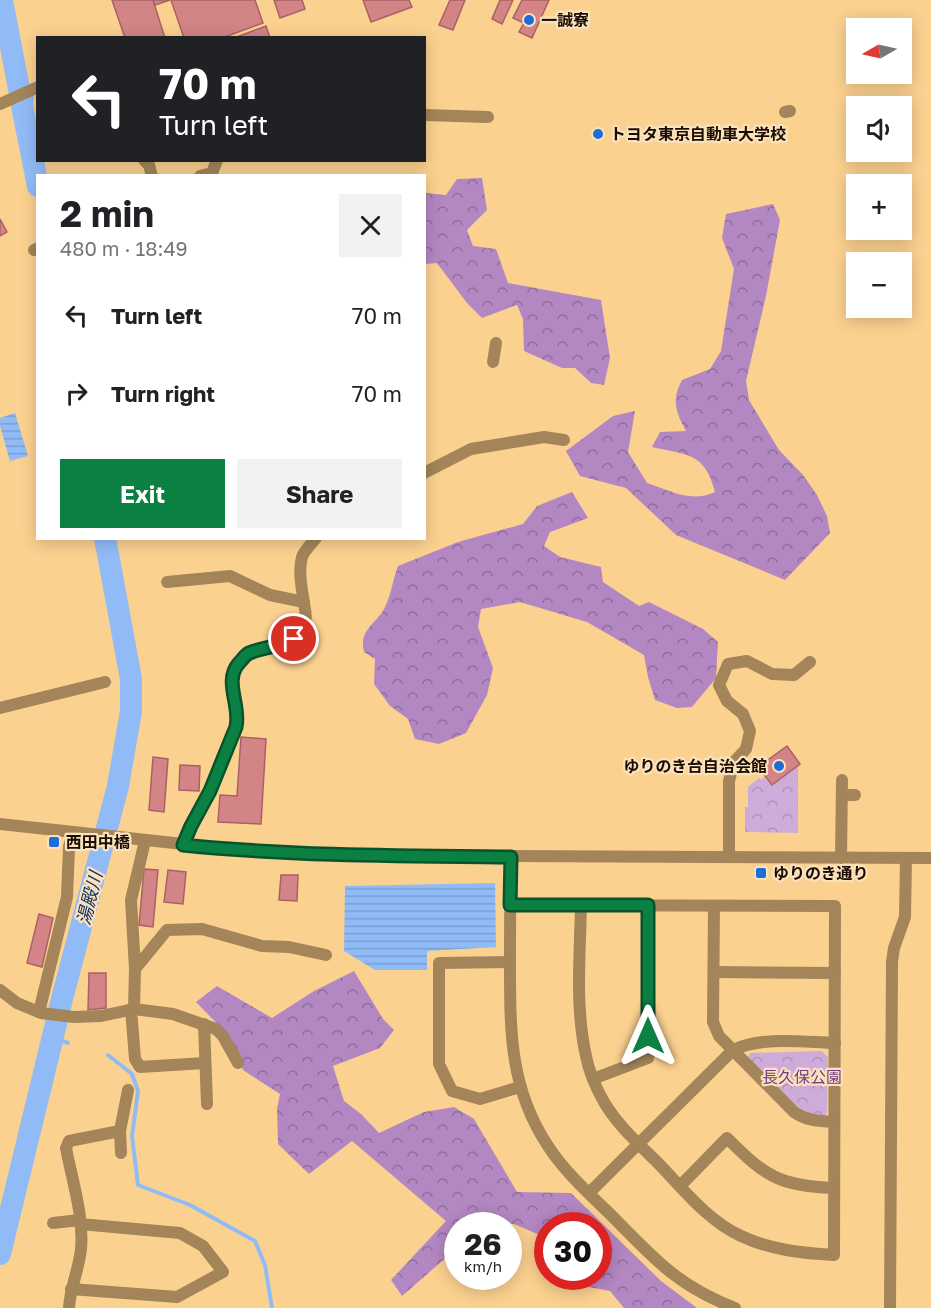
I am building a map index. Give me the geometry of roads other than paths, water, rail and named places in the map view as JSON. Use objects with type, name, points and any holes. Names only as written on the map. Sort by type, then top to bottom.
[{"type":"street","points":[[2,103],[34,88]]},
{"type":"street","points":[[426,115],[488,117]]},
{"type":"street","points":[[208,174],[212,173],[216,162]]},
{"type":"street","points":[[494,362],[496,343]]},
{"type":"street","points":[[426,472],[471,449],[544,437],[564,440]]},
{"type":"street","points":[[183,845],[210,791],[236,727],[238,717],[231,680],[235,668],[248,654],[282,645],[294,639],[302,631],[306,620],[300,572],[302,556],[314,540]]},
{"type":"street","points":[[166,582],[230,576],[270,595],[304,602]]},
{"type":"street","points":[[729,857],[729,781],[734,762],[746,749],[750,731],[743,714],[727,701],[719,685],[728,664],[747,661],[772,674],[794,675],[810,662]]},
{"type":"street","points":[[0,708],[105,682]]},
{"type":"street","points":[[841,858],[842,780]]},
{"type":"street","points":[[842,795],[855,795]]},
{"type":"street","points":[[0,824],[183,845],[312,855],[931,858]]},
{"type":"street","points":[[40,1013],[67,897],[69,847],[79,833]]},
{"type":"street","points":[[145,841],[132,900],[135,969],[132,1009],[135,1059],[140,1067],[205,1064]]},
{"type":"street","points":[[511,857],[510,1032],[520,1087],[533,1118],[547,1145],[566,1169],[659,1264],[719,1305],[735,1308]]},
{"type":"street","points":[[890,1308],[892,962],[906,906],[906,858]]},
{"type":"street","points":[[510,905],[580,905],[648,905],[835,906],[834,1255],[785,1251],[739,1235],[708,1214],[618,1122],[605,1104],[586,1057],[581,1023],[580,905]]},
{"type":"street","points":[[593,1079],[648,1058],[648,905]]},
{"type":"street","points":[[714,906],[713,1022],[719,1036],[794,1112],[814,1121],[834,1122]]},
{"type":"street","points":[[135,969],[167,930],[202,929],[262,946],[289,947],[326,955]]},
{"type":"street","points":[[510,962],[439,963],[439,1064],[452,1091],[480,1099],[520,1087]]},
{"type":"street","points":[[714,972],[835,973]]},
{"type":"street","points":[[0,990],[18,1003],[40,1013],[101,1016],[132,1009],[173,1014],[216,1029],[223,1036],[238,1063]]},
{"type":"street","points":[[204,1024],[207,1104]]},
{"type":"street","points":[[588,1193],[733,1050],[748,1044],[763,1042],[835,1042]]},
{"type":"street","points":[[121,1153],[120,1131],[128,1090]]},
{"type":"street","points":[[69,1308],[81,1248],[80,1222],[67,1143],[120,1131]]},
{"type":"street","points":[[680,1186],[727,1138],[753,1164],[779,1180],[807,1187],[834,1188]]},
{"type":"street","points":[[53,1223],[80,1222],[180,1233],[203,1246],[223,1272],[177,1297],[155,1302],[71,1289]]},
{"type":"water","points":[[15,413],[28,456],[10,461],[0,426],[0,418]]},
{"type":"water","points":[[495,883],[496,947],[427,951],[427,970],[375,970],[344,951],[345,886]]},
{"type":"waterway","name":"湯殿川","points":[[2,0],[19,89],[23,94],[22,106],[36,176]]},
{"type":"waterway","name":"湯殿川","points":[[0,1254],[62,999],[118,786],[131,711],[131,679],[105,540]]},
{"type":"waterway","points":[[54,1038],[68,1043]]},
{"type":"waterway","points":[[108,1055],[132,1074],[138,1091],[132,1136],[138,1185],[190,1205],[255,1241],[265,1265],[272,1308]]},
{"type":"place","name":"一誠寮","points":[[529,20]]},
{"type":"place","name":"トヨタ東京自動車大学校","points":[[598,134]]},
{"type":"place","name":"ゆりのき台自治会館","points":[[779,766]]},
{"type":"place","name":"西田中橋","points":[[54,842]]},
{"type":"place","name":"ゆりのき通り","points":[[761,873]]},
{"type":"park label","name":"長久保公園","points":[[802,1077]]}]
